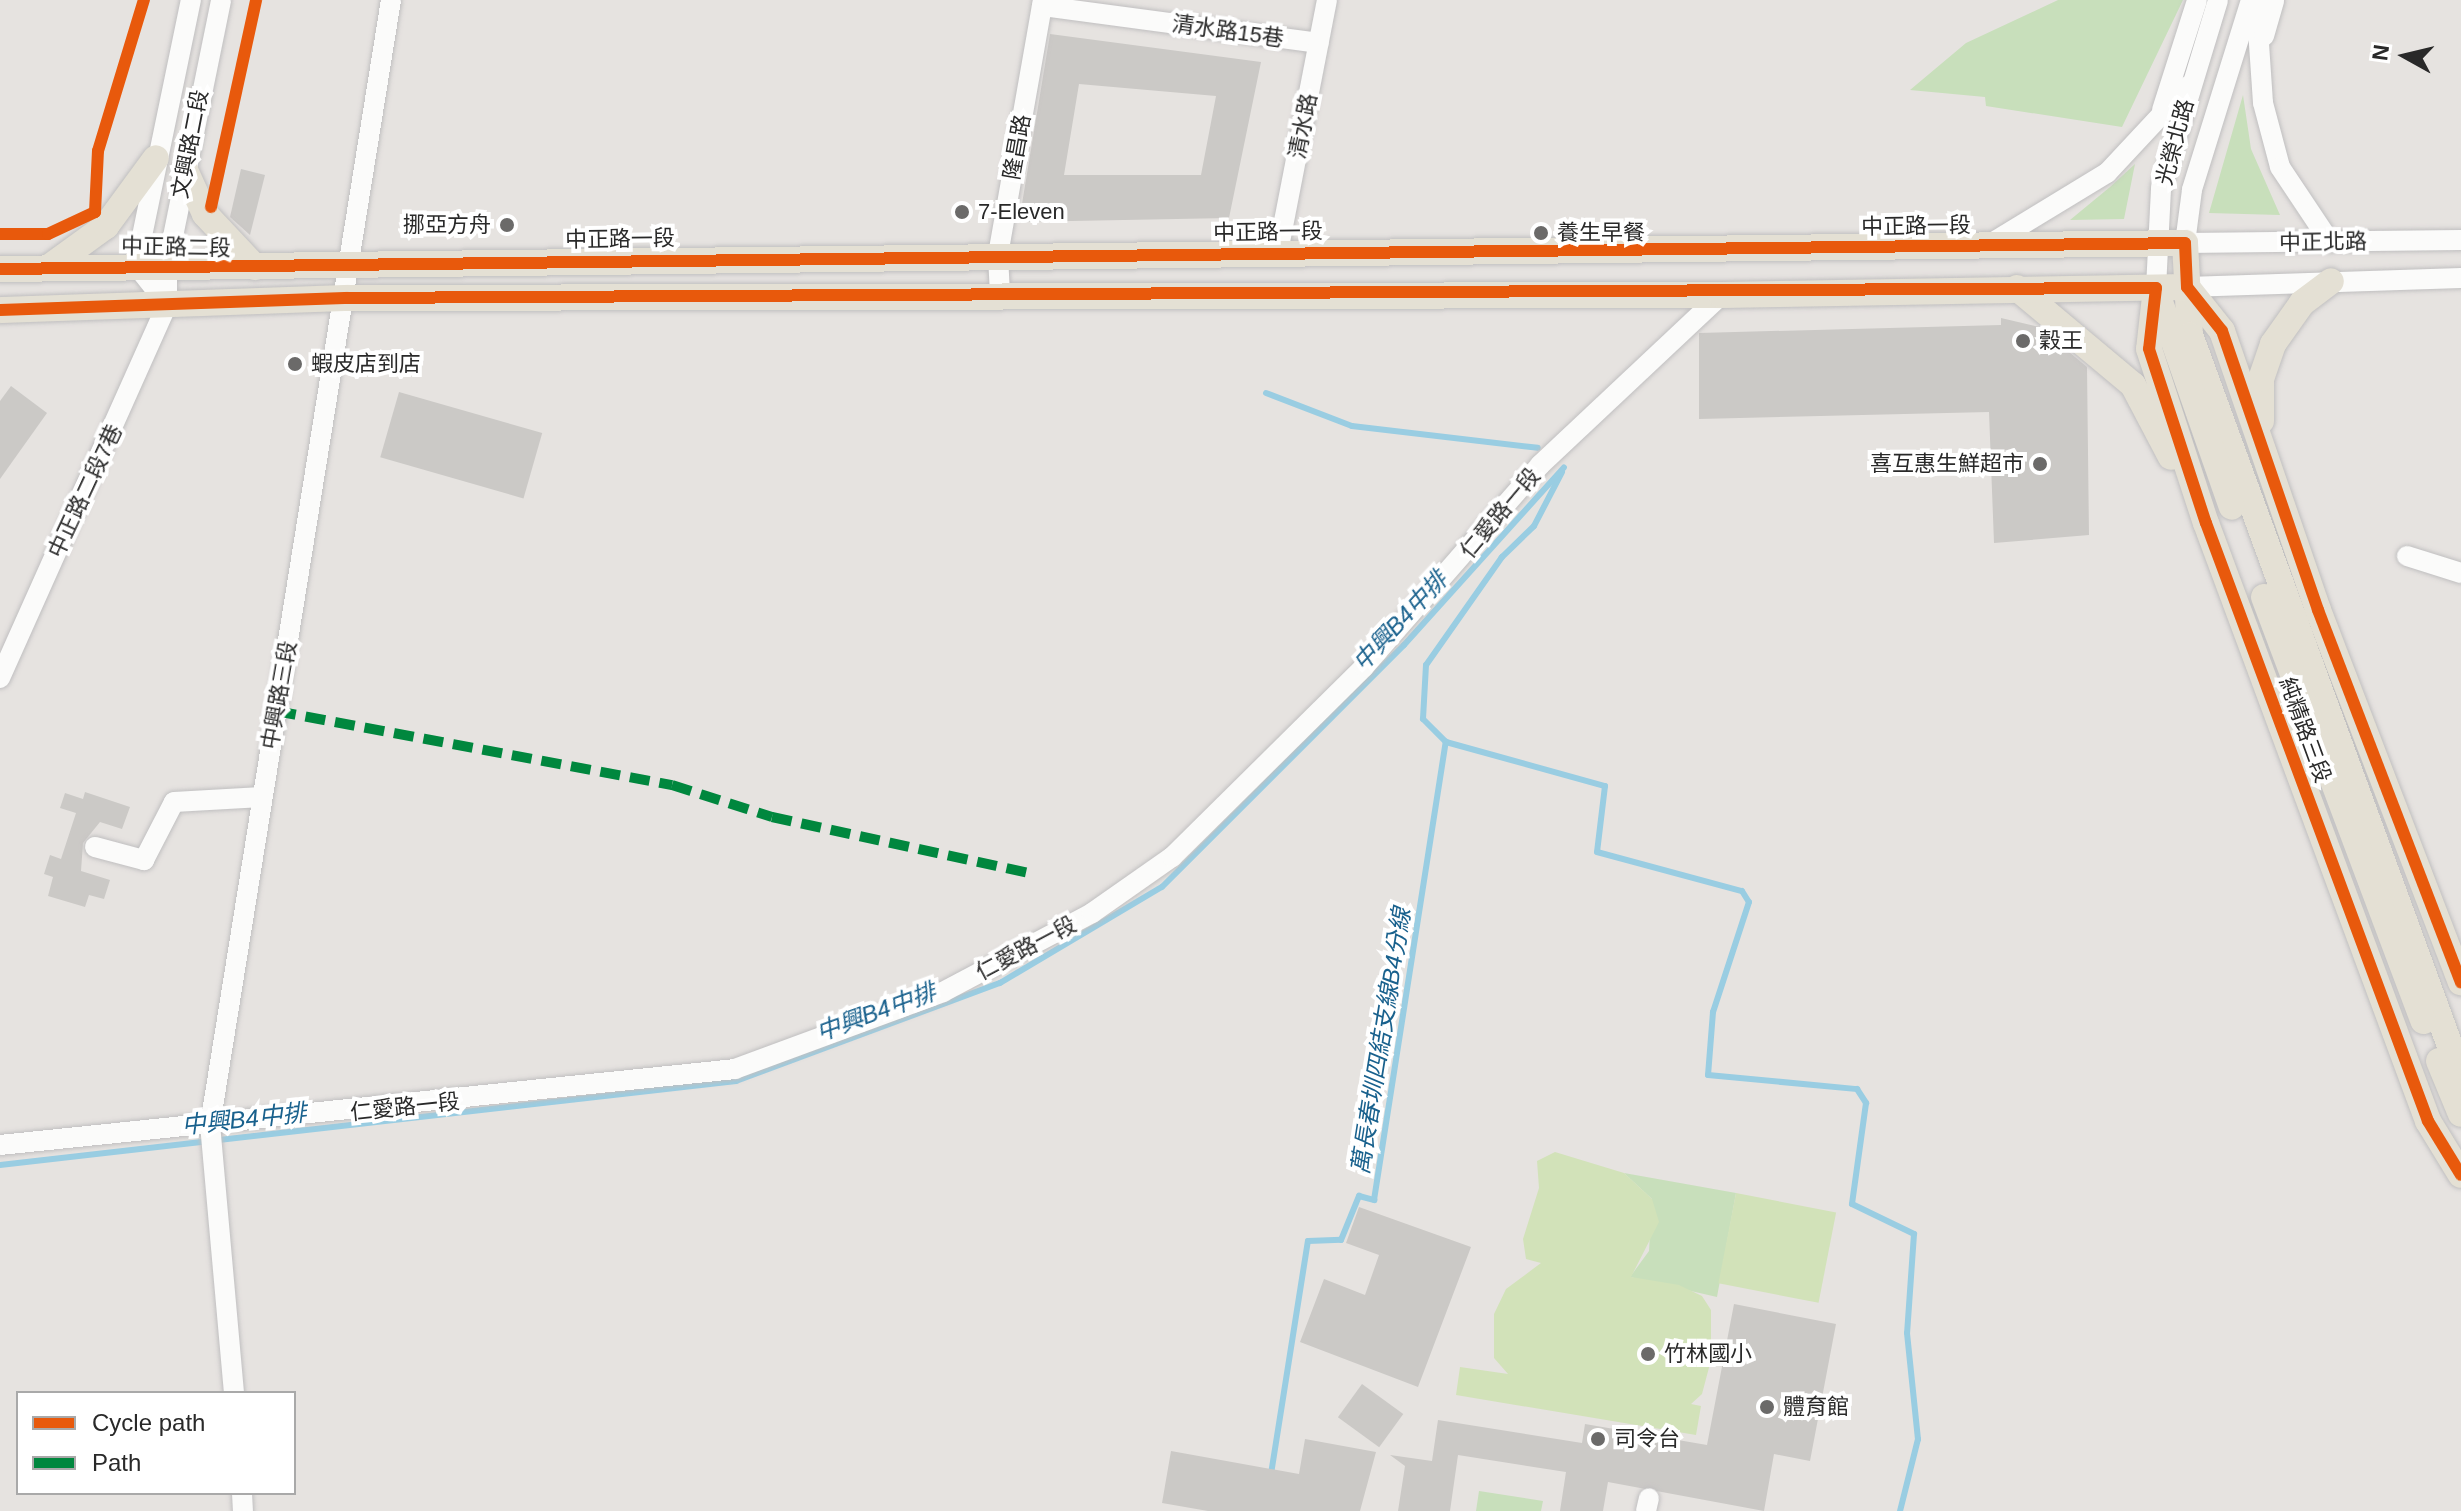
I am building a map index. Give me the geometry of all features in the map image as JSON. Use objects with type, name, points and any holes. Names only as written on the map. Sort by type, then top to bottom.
[{"type":"main road","points":[[48,268],[106,226],[156,158]]},
{"type":"main road","points":[[185,170],[205,214],[255,267]]},
{"type":"main road","name":"中正路一段","points":[[352,262],[2185,243]]},
{"type":"main road","name":"純精路三段","points":[[2185,243],[2190,335],[2461,1076]]},
{"type":"main road","name":"中正路二段","points":[[0,269],[136,265],[255,267],[352,262]]},
{"type":"main road","points":[[2267,464],[2259,411],[2273,344],[2302,303],[2331,281]]},
{"type":"main road","points":[[0,310],[346,298],[1000,294],[1721,295],[2187,287],[2222,331],[2267,464],[2461,982]]},
{"type":"main road","points":[[2017,288],[2133,385],[2206,523]]},
{"type":"main road","name":"純精路三段","points":[[2156,288],[2149,349],[2206,523],[2428,1121],[2461,1175]]},
{"type":"main road","name":"純精路三段","points":[[2156,288],[2362,872],[2461,1114]]},
{"type":"street","name":"文興路二段","points":[[136,265],[191,0]]},
{"type":"street","name":"文興路二段","points":[[167,304],[167,266],[221,0]]},
{"type":"street","name":"中興路三段","points":[[234,1391],[210,1125],[352,262],[391,0]]},
{"type":"street","name":"清水路","points":[[1278,252],[1327,0]]},
{"type":"street","name":"光榮北路","points":[[2160,117],[2197,0]]},
{"type":"street","name":"光榮北路","points":[[2156,288],[2161,188],[2218,0]]},
{"type":"street","name":"光榮北路","points":[[2185,243],[2192,190],[2254,0]]},
{"type":"street","points":[[2254,0],[2261,44],[2263,103],[2280,167],[2330,242]]},
{"type":"street","points":[[2261,44],[2274,0]]},
{"type":"street","name":"清水路15巷","points":[[1042,3],[1319,43]]},
{"type":"street","name":"隆昌路","points":[[1000,294],[998,255],[1042,3]]},
{"type":"street","points":[[1987,245],[2043,218],[2107,173],[2191,83]]},
{"type":"street","name":"中正北路","points":[[2185,243],[2461,240]]},
{"type":"street","points":[[136,265],[167,304]]},
{"type":"street","name":"中正北路","points":[[2187,287],[2461,278]]},
{"type":"street","name":"仁愛路一段","points":[[0,1145],[735,1069],[943,992],[1092,913],[1172,857],[1364,667],[1540,465],[1721,295]]},
{"type":"street","name":"中正路二段7巷","points":[[0,678],[167,304]]},
{"type":"street","points":[[2407,556],[2461,573]]},
{"type":"street","points":[[95,847],[144,860],[174,802],[262,797]]},
{"type":"green space","points":[[2058,0],[2183,0],[2122,127],[1986,106],[1985,97],[1910,90],[1966,43]]},
{"type":"green space","points":[[2243,95],[2251,149],[2280,215],[2209,213]]},
{"type":"green space","points":[[2135,164],[2124,219],[2070,220],[2110,187]]},
{"type":"green space","points":[[1555,1152],[1624,1173],[1652,1199],[1659,1222],[1631,1277],[1679,1285],[1702,1296],[1711,1310],[1711,1360],[1702,1394],[1691,1404],[1701,1406],[1696,1435],[1456,1395],[1460,1367],[1508,1374],[1494,1358],[1494,1314],[1506,1289],[1541,1263],[1526,1259],[1523,1239],[1539,1188],[1537,1161]]},
{"type":"green space","points":[[1624,1173],[1736,1193],[1717,1297],[1630,1277],[1649,1251],[1652,1199]]},
{"type":"green space","points":[[1736,1193],[1836,1212],[1819,1303],[1718,1283]]},
{"type":"green space","points":[[1479,1491],[1543,1501],[1541,1511],[1476,1511]]},
{"type":"building","points":[[1050,34],[1261,62],[1229,218],[1019,222]],"holes":[[[1079,84],[1216,96],[1201,175],[1064,175]]]},
{"type":"building","points":[[241,169],[265,175],[250,235],[230,217]]},
{"type":"building","points":[[2001,318],[2039,327],[2087,367],[2089,535],[1994,543],[1989,412],[1699,419],[1699,333],[2001,325]]},
{"type":"building","points":[[11,386],[47,413],[0,479],[0,401]]},
{"type":"building","points":[[399,392],[542,433],[523,498],[380,457]]},
{"type":"building","points":[[85,792],[130,807],[122,829],[100,822],[83,843],[81,871],[110,880],[104,899],[89,895],[85,907],[48,896],[53,877],[44,874],[50,855],[61,859],[76,813],[60,808],[65,793],[83,799]]},
{"type":"building","points":[[1359,1207],[1471,1247],[1418,1387],[1300,1342],[1324,1279],[1365,1295],[1379,1255],[1346,1243]]},
{"type":"building","points":[[1734,1304],[1836,1324],[1810,1461],[1774,1454],[1764,1511],[1608,1482],[1603,1511],[1560,1511],[1566,1472],[1458,1455],[1450,1511],[1398,1511],[1405,1466],[1390,1455],[1432,1461],[1438,1420],[1582,1443],[1585,1424],[1707,1445]]},
{"type":"building","points":[[1362,1384],[1403,1414],[1379,1447],[1338,1417]]},
{"type":"building","points":[[1305,1439],[1376,1452],[1360,1511],[1208,1511],[1162,1503],[1171,1451],[1299,1474]]},
{"type":"waterway","points":[[1266,393],[1352,426],[1538,448]]},
{"type":"waterway","name":"中興B4中排","points":[[0,1165],[736,1081],[1000,983],[1162,887],[1404,645],[1564,467]]},
{"type":"waterway","points":[[1562,472],[1534,526],[1502,557],[1426,665],[1423,719],[1446,742],[1605,786],[1597,852],[1742,891],[1749,902],[1713,1012],[1708,1075],[1857,1089],[1866,1103],[1852,1204],[1914,1234],[1907,1333],[1918,1439],[1900,1511]]},
{"type":"waterway","name":"萬長春圳四結支線B4分線","points":[[1271,1474],[1308,1241],[1341,1240],[1359,1196],[1374,1200],[1446,742]]},
{"type":"marked path","points":[[276,711],[672,785],[772,817],[1033,874]]},
{"type":"cycle path","points":[[0,234],[48,234],[95,212],[98,151],[144,0]]},
{"type":"cycle path","points":[[211,207],[256,0]]},
{"type":"cycle path","points":[[0,269],[2185,243],[2187,287],[2222,331],[2318,610],[2461,982]]},
{"type":"cycle path","points":[[0,310],[346,298],[2156,288],[2149,349],[2206,523],[2428,1121],[2461,1175]]},
{"type":"place","name":"7-Eleven","points":[[962,212]]},
{"type":"place","name":"挪亞方舟","points":[[507,225]]},
{"type":"place","name":"養生早餐","points":[[1541,233]]},
{"type":"place","name":"穀王","points":[[2023,341]]},
{"type":"place","name":"蝦皮店到店","points":[[295,364]]},
{"type":"place","name":"喜互惠生鮮超市","points":[[2040,464]]},
{"type":"place","name":"竹林國小","points":[[1648,1354]]},
{"type":"place","name":"體育館","points":[[1767,1407]]},
{"type":"place","name":"司令台","points":[[1598,1439]]}]
